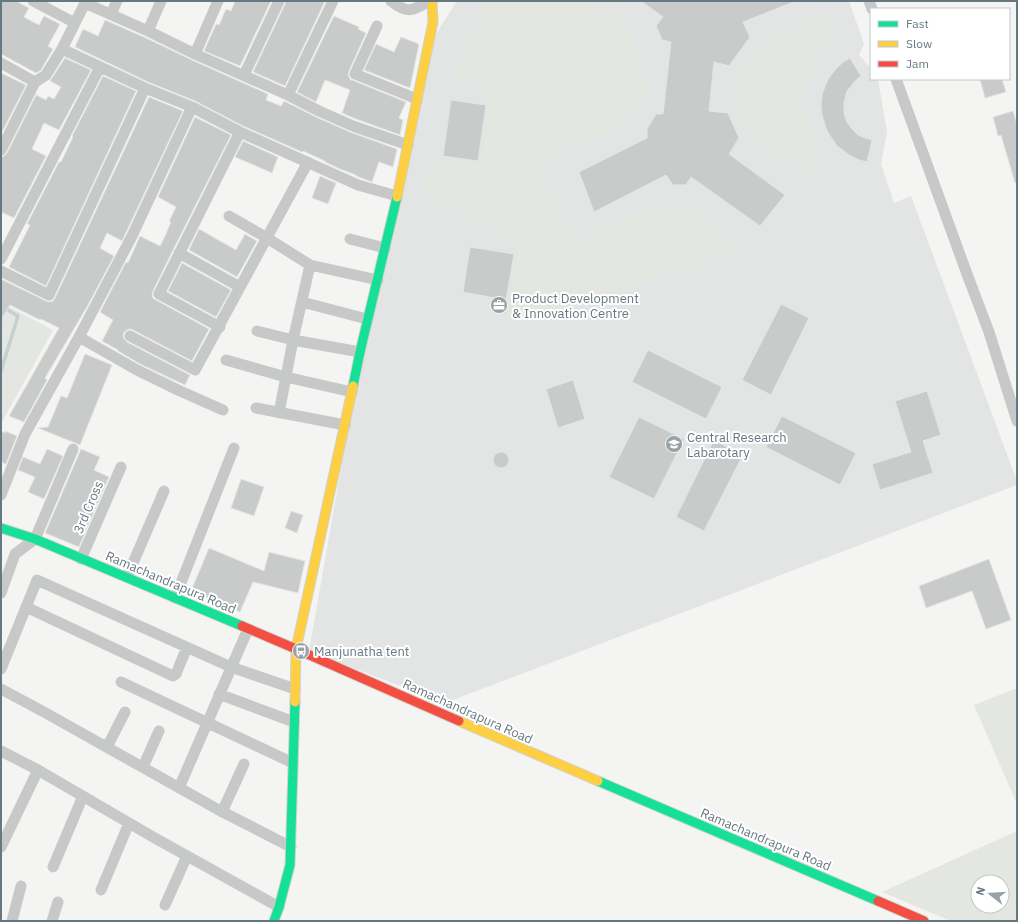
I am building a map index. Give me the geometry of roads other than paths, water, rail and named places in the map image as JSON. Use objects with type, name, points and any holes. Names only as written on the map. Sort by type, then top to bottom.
[{"type":"street","points":[[33,1],[75,22]]},
{"type":"street","points":[[111,14],[117,1]]},
{"type":"street","points":[[148,31],[162,1]]},
{"type":"street","points":[[195,54],[218,1]]},
{"type":"street","points":[[244,75],[280,1]]},
{"type":"street","points":[[288,95],[333,1]]},
{"type":"street","points":[[274,921],[290,865],[296,649],[367,319],[378,280],[397,196],[433,22],[431,1],[411,10],[404,9],[391,1]]},
{"type":"street","points":[[1,150],[34,82],[46,75],[62,49],[85,3],[288,95],[341,121],[408,145]]},
{"type":"street","points":[[377,26],[355,74],[417,99]]},
{"type":"street","points":[[62,49],[358,185],[397,196]]},
{"type":"street","points":[[1,63],[34,82]]},
{"type":"street","points":[[1,259],[100,67]]},
{"type":"street","points":[[896,80],[966,274],[989,332],[1017,421]]},
{"type":"street","points":[[1,271],[49,295],[145,88]]},
{"type":"street","points":[[1,495],[25,434],[79,337],[132,236],[192,108]]},
{"type":"street","points":[[220,326],[159,294],[240,132]]},
{"type":"street","points":[[130,336],[195,370],[308,162]]},
{"type":"street","points":[[229,216],[310,265],[378,280]]},
{"type":"street","points":[[350,239],[385,248]]},
{"type":"street","points":[[179,253],[240,287]]},
{"type":"street","points":[[279,413],[293,340],[310,265]]},
{"type":"street","points":[[302,302],[367,319]]},
{"type":"street","points":[[257,331],[293,340],[360,352]]},
{"type":"street","points":[[79,337],[137,370],[180,392],[223,410]]},
{"type":"street","points":[[226,360],[286,377],[352,392]]},
{"type":"street","points":[[256,408],[345,426]]},
{"type":"street","points":[[175,598],[234,448]]},
{"type":"street","points":[[1,593],[15,554],[35,539],[73,449]]},
{"type":"street","name":"3rd Cross","points":[[81,559],[121,467]]},
{"type":"street","points":[[127,577],[164,491]]},
{"type":"street","name":"Ramachandrapura Road","points":[[1,528],[35,539],[127,577],[924,921]]},
{"type":"street","points":[[1,669],[37,580],[231,667],[295,689]]},
{"type":"street","points":[[26,607],[173,676],[176,674],[187,647]]},
{"type":"street","points":[[179,788],[248,629]]},
{"type":"street","points":[[121,682],[293,763]]},
{"type":"street","points":[[1,689],[108,747],[222,812],[291,847]]},
{"type":"street","points":[[219,694],[294,722]]},
{"type":"street","points":[[108,747],[125,712]]},
{"type":"street","points":[[143,767],[159,731]]},
{"type":"street","points":[[1,751],[38,770],[279,907]]},
{"type":"street","points":[[222,812],[244,764]]},
{"type":"street","points":[[1,847],[38,770]]},
{"type":"street","points":[[53,867],[83,796]]},
{"type":"street","points":[[101,890],[130,823]]},
{"type":"street","points":[[165,905],[187,856]]},
{"type":"street","points":[[12,921],[21,886]]},
{"type":"street","points":[[52,921],[58,902]]},
{"type":"waterway","points":[[1,306],[18,316],[1,371]]},
{"type":"place","name":"Product Development & Innovation Centre","points":[[499,305]]},
{"type":"place","name":"Central Research Labarotary","points":[[674,444]]},
{"type":"place","name":"Manjunatha tent","points":[[301,651]]}]
